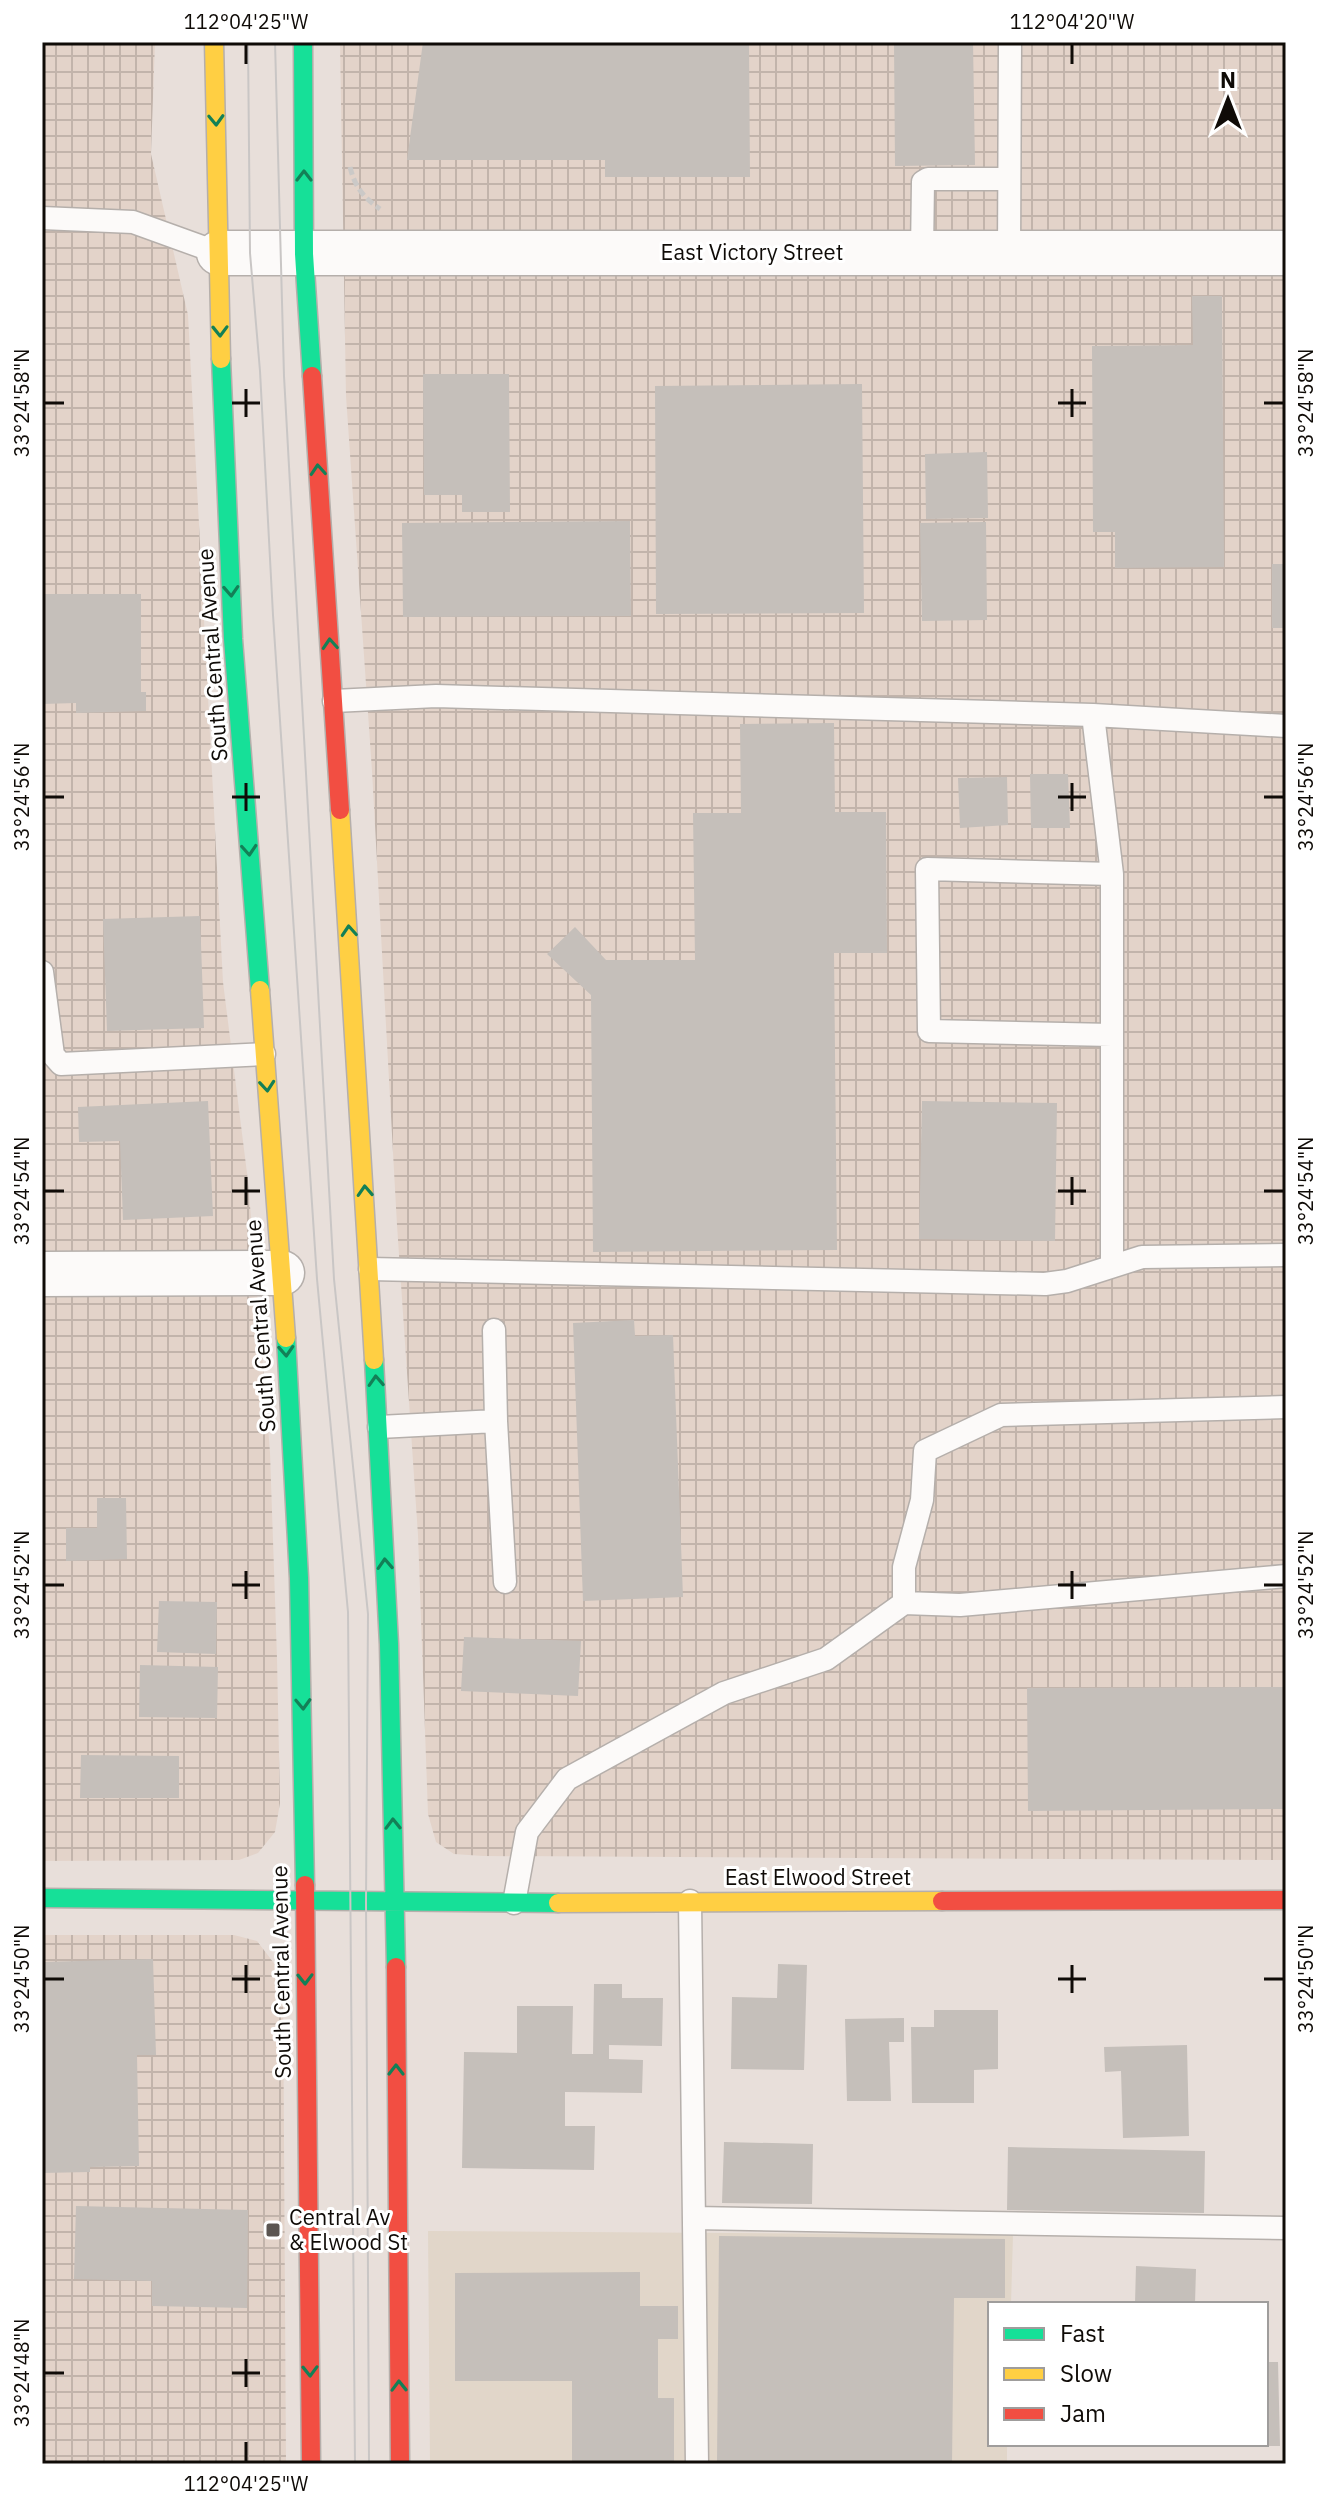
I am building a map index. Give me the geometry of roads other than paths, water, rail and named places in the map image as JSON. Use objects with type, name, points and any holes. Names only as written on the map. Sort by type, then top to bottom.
[{"type":"main road","name":"South Central Avenue","points":[[214,42],[223,442],[233,639],[282,1273],[299,1578],[304,1737],[311,2464]]},
{"type":"main road","points":[[303,42],[304,254],[370,1269],[389,1644],[395,1902],[400,2464]]},
{"type":"main road","name":"East Elwood Street","points":[[42,1898],[514,1903],[1286,1900]]},
{"type":"street","name":"East Victory Street","points":[[219,253],[1286,253]]},
{"type":"street","points":[[42,1274],[282,1273]]},
{"type":"lane","points":[[1009,253],[1010,42]]},
{"type":"lane","points":[[922,252],[923,182],[941,178],[1009,179]]},
{"type":"lane","points":[[42,218],[133,222],[219,253]]},
{"type":"lane","points":[[334,701],[436,696],[1093,715],[1286,726]]},
{"type":"lane","points":[[1093,715],[1112,874],[1112,1266]]},
{"type":"lane","points":[[1112,874],[927,869],[929,1031],[1112,1035]]},
{"type":"lane","points":[[42,972],[53,1055],[61,1064],[264,1054]]},
{"type":"lane","points":[[370,1269],[1045,1284],[1067,1281],[1142,1257],[1286,1255]]},
{"type":"lane","points":[[494,1330],[505,1582]]},
{"type":"lane","points":[[904,1603],[904,1567],[922,1500],[925,1451],[1001,1415],[1286,1407]]},
{"type":"lane","points":[[379,1427],[496,1421]]},
{"type":"lane","points":[[514,1903],[527,1832],[567,1779],[724,1693],[826,1659],[904,1603],[960,1605],[1286,1576]]},
{"type":"lane","points":[[690,1901],[697,2464]]},
{"type":"lane","points":[[694,2218],[1286,2228]]},
{"type":"tram line","points":[[248,42],[250,253],[260,371],[273,615],[317,1279],[348,1612],[355,2464]]},
{"type":"tram line","points":[[275,42],[284,376],[334,1279],[368,1614],[369,2464]]},
{"type":"place","name":"Central Av & Elwood St","points":[[273,2230]]}]
